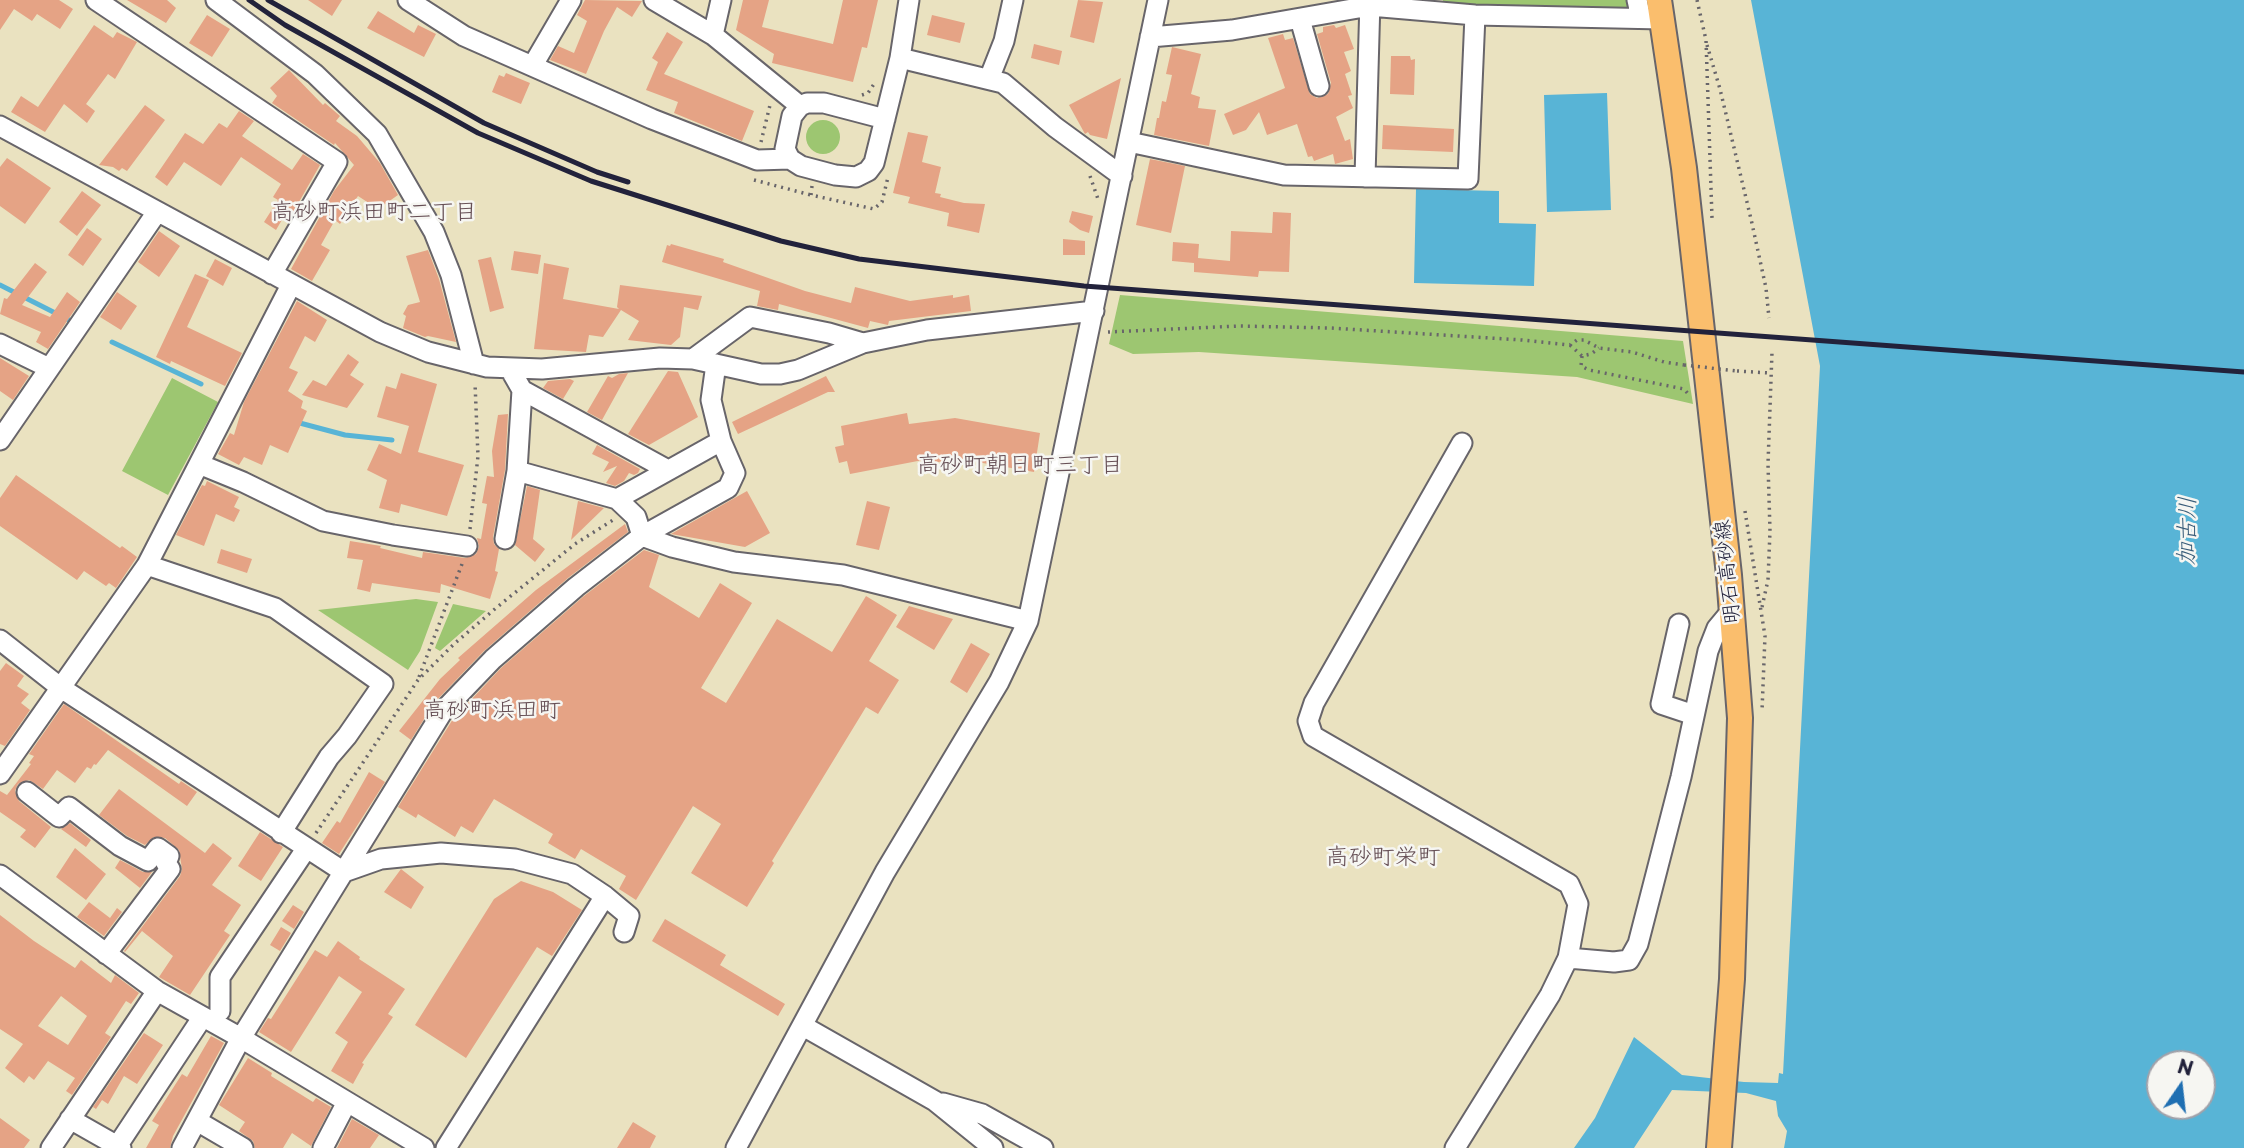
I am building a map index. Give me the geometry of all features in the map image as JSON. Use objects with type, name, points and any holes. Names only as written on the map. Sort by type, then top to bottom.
[{"type":"main road","name":"明石高砂線","points":[[1650,9],[1684,168],[1732,610],[1740,718],[1732,979],[1719,1147]]},
{"type":"street","points":[[96,0],[337,162],[272,274]]},
{"type":"street","points":[[216,0],[315,74],[377,134],[435,232],[451,275],[474,364]]},
{"type":"street","points":[[408,0],[464,36],[652,119],[757,160],[790,159],[801,166],[850,178],[868,170],[874,163],[900,58],[909,0]]},
{"type":"street","points":[[533,65],[571,0]]},
{"type":"street","points":[[654,0],[713,35],[800,106]]},
{"type":"street","points":[[713,35],[721,0]]},
{"type":"street","points":[[989,79],[1004,41],[1013,0]]},
{"type":"street","points":[[736,1148],[885,872],[999,682],[1028,621],[1035,598],[1073,398],[1094,311],[1158,0]]},
{"type":"street","points":[[1150,37],[1233,30],[1300,19],[1370,3],[1475,15],[1650,9]]},
{"type":"street","points":[[1364,177],[1370,3]]},
{"type":"street","points":[[1129,142],[1284,175],[1468,178],[1475,15]]},
{"type":"street","points":[[1300,19],[1319,86]]},
{"type":"street","points":[[900,58],[1003,83],[1055,127],[1122,176]]},
{"type":"street","points":[[790,159],[784,144],[792,116],[800,106],[824,103],[885,119]]},
{"type":"street","points":[[0,125],[291,285],[407,344],[474,364],[510,369],[542,369],[660,358],[693,359],[761,374],[780,374],[798,370],[863,343],[927,330],[1094,311]]},
{"type":"street","points":[[0,440],[157,212]]},
{"type":"street","points":[[3,763],[61,688],[147,565],[291,285]]},
{"type":"street","points":[[693,359],[750,317],[829,333],[863,343]]},
{"type":"street","points":[[0,344],[49,368]]},
{"type":"street","points":[[182,1148],[241,1038],[424,740],[451,702],[492,659],[542,614],[642,536],[728,488],[735,472],[721,441],[711,400],[716,364]]},
{"type":"street","points":[[510,369],[522,390],[668,470]]},
{"type":"street","points":[[505,539],[516,471],[522,390]]},
{"type":"street","points":[[622,505],[668,470],[721,441]]},
{"type":"street","points":[[1455,1148],[1550,995],[1568,958],[1578,904],[1569,884],[1314,736],[1308,721],[1314,703],[1462,443]]},
{"type":"street","points":[[199,464],[323,521],[467,546]]},
{"type":"street","points":[[516,471],[622,505],[636,517],[642,536]]},
{"type":"street","points":[[642,536],[672,548],[734,562],[843,575],[1028,621]]},
{"type":"street","points":[[147,565],[275,608],[383,684],[329,757],[281,833]]},
{"type":"street","points":[[1568,958],[1614,962],[1629,960],[1638,944],[1681,777],[1707,651],[1717,628],[1732,610]]},
{"type":"street","points":[[1679,624],[1661,704],[1694,715]]},
{"type":"street","points":[[0,640],[61,688],[344,872]]},
{"type":"street","points":[[26,792],[59,817],[69,807],[120,846],[148,861],[158,848],[169,856],[166,863],[170,869],[106,954]]},
{"type":"street","points":[[70,1119],[118,1147],[211,1015],[220,977],[306,849]]},
{"type":"street","points":[[344,872],[382,859],[441,853],[515,859],[572,874],[605,896],[629,916],[624,932]]},
{"type":"street","points":[[0,875],[157,991],[211,1015],[241,1038],[424,1148]]},
{"type":"street","points":[[446,1148],[605,896]]},
{"type":"street","points":[[51,1148],[157,991]]},
{"type":"street","points":[[803,1026],[935,1101],[993,1148]]},
{"type":"street","points":[[935,1101],[982,1115],[1042,1148]]},
{"type":"street","points":[[323,1148],[347,1102]]},
{"type":"street","points":[[197,1121],[243,1148]]},
{"type":"path","points":[[1706,40],[1751,219],[1766,288],[1769,318]]},
{"type":"path","points":[[859,96],[868,93],[877,80]]},
{"type":"path","points":[[757,160],[772,95]]},
{"type":"path","points":[[1084,167],[1099,202]]},
{"type":"path","points":[[754,180],[811,195]]},
{"type":"path","points":[[1108,332],[1191,327],[1289,327],[1522,340],[1570,345],[1582,356]]},
{"type":"path","points":[[1570,345],[1577,340],[1584,340],[1599,348],[1632,352],[1664,362],[1770,373]]},
{"type":"path","points":[[1582,356],[1599,348]]},
{"type":"path","points":[[1762,609],[1768,580],[1770,531],[1768,464],[1772,352]]},
{"type":"path","points":[[1582,356],[1581,366],[1589,370],[1684,389],[1688,395],[1695,397]]},
{"type":"path","points":[[418,680],[456,585],[467,546],[478,456],[474,364]]},
{"type":"path","points":[[306,849],[418,680],[454,644],[622,505]]},
{"type":"green space","points":[[1443,0],[1632,0],[1629,14],[1442,7]]},
{"type":"green space","points":[[823,120],[835,125],[840,137],[835,149],[823,154],[811,149],[806,137],[811,125]]},
{"type":"green space","points":[[1120,295],[1683,341],[1693,404],[1577,377],[1199,352],[1133,354],[1109,344]]},
{"type":"green space","points":[[172,378],[218,402],[168,495],[122,471]]},
{"type":"green space","points":[[416,599],[438,602],[420,651],[408,670],[318,610]]},
{"type":"green space","points":[[453,604],[486,611],[440,651],[435,648]]},
{"type":"water","name":"加古川","points":[[1751,0],[2244,0],[2244,1148],[1784,1148],[1787,1131],[1778,1116],[1776,1101],[1746,1093],[1672,1090],[1634,1148],[1574,1148],[1595,1118],[1634,1037],[1682,1075],[1778,1083],[1779,1073],[1783,1074],[1820,366]]},
{"type":"water","points":[[1607,93],[1611,210],[1547,212],[1544,95]]},
{"type":"water","points":[[1416,189],[1499,191],[1499,223],[1536,224],[1534,286],[1414,283]]},
{"type":"building","points":[[0,0],[59,0],[73,9],[60,29],[37,14],[32,21],[14,9],[0,30]]},
{"type":"building","points":[[127,0],[167,0],[176,8],[166,23]]},
{"type":"building","points":[[308,0],[342,0],[332,16]]},
{"type":"building","points":[[585,0],[642,1],[632,17],[617,7],[586,74],[550,60],[558,46],[574,53],[587,21],[577,15]]},
{"type":"building","points":[[743,0],[769,0],[762,27],[833,44],[843,0],[878,0],[867,48],[862,47],[853,82],[772,63],[774,54],[736,30]]},
{"type":"building","points":[[1078,0],[1103,2],[1094,43],[1070,37]]},
{"type":"building","points":[[378,11],[414,33],[418,25],[436,34],[424,57],[367,28]]},
{"type":"building","points":[[207,15],[230,29],[212,57],[189,43]]},
{"type":"building","points":[[932,15],[965,23],[960,43],[927,35]]},
{"type":"building","points":[[94,25],[113,38],[117,32],[137,42],[115,79],[108,74],[86,104],[95,111],[87,123],[64,104],[45,132],[11,112],[21,96],[38,107]]},
{"type":"building","points":[[1334,25],[1336,28],[1345,25],[1354,49],[1344,52],[1351,71],[1345,74],[1352,95],[1348,96],[1353,108],[1336,117],[1345,141],[1350,139],[1353,159],[1335,164],[1333,154],[1314,161],[1312,156],[1308,157],[1297,124],[1267,135],[1259,112],[1246,130],[1233,135],[1224,114],[1285,88],[1268,38],[1283,34],[1285,40],[1293,38],[1310,94],[1317,98],[1328,94],[1331,83],[1317,34],[1323,32],[1323,27]]},
{"type":"building","points":[[667,32],[683,42],[664,74],[754,111],[742,141],[674,113],[678,102],[646,90],[658,62],[652,58]]},
{"type":"building","points":[[1034,44],[1062,51],[1059,65],[1031,58]]},
{"type":"building","points":[[1172,47],[1201,54],[1191,94],[1200,97],[1198,108],[1216,110],[1209,146],[1154,135],[1162,101],[1166,102],[1172,75],[1166,74]]},
{"type":"building","points":[[1391,56],[1410,56],[1411,60],[1415,59],[1414,95],[1390,94]]},
{"type":"building","points":[[289,70],[323,105],[325,103],[340,116],[336,121],[357,136],[380,163],[398,195],[378,209],[358,196],[340,224],[335,220],[321,245],[330,250],[312,281],[291,269],[334,191],[354,165],[335,143],[334,145],[272,103],[277,96],[270,88]]},
{"type":"building","points":[[506,73],[530,83],[521,104],[492,92],[499,75],[504,77]]},
{"type":"building","points":[[1121,78],[1107,139],[1090,135],[1088,132],[1085,134],[1069,105]]},
{"type":"building","points":[[145,105],[165,120],[127,171],[99,165]]},
{"type":"building","points":[[239,111],[254,121],[242,136],[292,170],[303,154],[320,165],[291,216],[286,213],[276,230],[264,222],[278,200],[273,197],[281,184],[241,157],[221,186],[184,162],[167,186],[155,177],[185,133],[203,144],[219,123],[227,128]]},
{"type":"building","points":[[1383,125],[1454,129],[1453,152],[1382,149]]},
{"type":"building","points":[[908,132],[928,136],[922,162],[941,167],[935,193],[941,194],[940,197],[964,203],[985,204],[979,233],[947,226],[949,213],[908,203],[910,197],[893,193]]},
{"type":"building","points":[[7,158],[51,188],[25,224],[0,206],[0,167]]},
{"type":"building","points":[[1150,159],[1185,166],[1171,233],[1136,225]]},
{"type":"building","points":[[82,191],[101,205],[77,236],[59,222]]},
{"type":"building","points":[[1072,211],[1093,216],[1089,233],[1069,222]]},
{"type":"building","points":[[1273,212],[1291,213],[1289,272],[1259,271],[1258,277],[1194,272],[1194,263],[1172,261],[1173,242],[1199,244],[1198,258],[1230,261],[1231,231],[1272,233]]},
{"type":"building","points":[[87,228],[102,239],[83,266],[68,255]]},
{"type":"building","points":[[159,231],[180,246],[159,277],[138,262]]},
{"type":"building","points":[[1063,239],[1085,241],[1085,255],[1063,255]]},
{"type":"building","points":[[667,245],[724,259],[723,262],[805,291],[851,303],[855,287],[910,301],[969,295],[971,311],[889,321],[888,325],[870,321],[868,328],[779,304],[778,310],[757,306],[760,291],[662,262]]},
{"type":"building","points":[[428,250],[456,342],[425,337],[403,328],[406,316],[403,314],[408,305],[420,302],[406,256]]},
{"type":"building","points":[[514,251],[541,255],[538,274],[511,270]]},
{"type":"building","points":[[491,257],[504,308],[490,312],[478,260]]},
{"type":"building","points":[[215,259],[232,268],[223,286],[206,276]]},
{"type":"building","points":[[35,263],[47,272],[22,305],[50,317],[67,292],[80,302],[48,349],[36,342],[41,332],[0,314],[4,298],[7,299]]},
{"type":"building","points":[[544,263],[569,268],[563,299],[619,309],[620,285],[702,296],[698,310],[684,307],[680,337],[671,345],[628,340],[639,321],[621,310],[603,337],[589,335],[586,352],[534,349]]},
{"type":"building","points":[[195,274],[209,280],[187,327],[242,353],[225,386],[171,361],[170,364],[156,357]]},
{"type":"building","points":[[117,292],[137,306],[121,330],[100,317]]},
{"type":"building","points":[[297,301],[327,320],[315,342],[305,336],[289,368],[298,372],[288,391],[303,401],[301,408],[307,411],[288,453],[270,445],[262,465],[244,457],[239,465],[218,454],[230,433],[234,435],[244,402]]},
{"type":"building","points":[[348,354],[359,362],[350,375],[364,384],[347,408],[302,395],[313,380],[326,386]]},
{"type":"building","points":[[0,358],[29,376],[13,400],[0,391]]},
{"type":"building","points":[[668,371],[678,372],[698,417],[649,445],[628,434]]},
{"type":"building","points":[[401,373],[437,384],[418,452],[464,465],[447,516],[401,504],[399,513],[379,508],[387,480],[367,470],[379,444],[401,454],[409,426],[377,417],[386,386],[396,389]]},
{"type":"building","points":[[628,373],[602,420],[587,412],[608,376],[612,378]]},
{"type":"building","points":[[826,376],[835,392],[828,392],[738,434],[732,422]]},
{"type":"building","points":[[548,381],[574,381],[563,399],[543,388]]},
{"type":"building","points":[[907,413],[909,424],[955,418],[1040,433],[1034,472],[960,459],[924,464],[923,460],[850,474],[847,461],[839,463],[835,447],[844,445],[841,426]]},
{"type":"building","points":[[508,414],[505,470],[493,537],[494,544],[499,549],[495,571],[498,572],[490,599],[441,584],[440,593],[372,583],[370,592],[357,589],[363,560],[347,558],[350,541],[381,546],[380,548],[422,558],[423,552],[465,558],[476,554],[479,547],[477,538],[481,539],[487,504],[482,503],[487,476],[494,477],[492,451],[498,415]]},
{"type":"building","points":[[597,445],[640,469],[638,473],[629,473],[624,481],[615,486],[606,483],[617,466],[603,472],[609,462],[592,454]]},
{"type":"building","points":[[16,475],[137,557],[116,588],[109,583],[106,586],[84,571],[77,580],[0,526],[0,498]]},
{"type":"building","points":[[207,481],[239,497],[234,507],[240,510],[234,522],[216,514],[204,546],[176,535],[202,485],[205,486]]},
{"type":"building","points":[[527,486],[540,490],[533,539],[545,549],[535,562],[515,545]]},
{"type":"building","points":[[747,491],[770,533],[745,547],[671,534]]},
{"type":"building","points":[[578,501],[604,508],[571,540]]},
{"type":"building","points":[[867,501],[890,507],[879,550],[856,545]]},
{"type":"building","points":[[625,524],[628,532],[568,578],[484,651],[434,703],[411,740],[399,731],[440,679],[460,660],[458,658],[536,590]]},
{"type":"building","points":[[221,549],[252,559],[247,573],[217,563]]},
{"type":"building","points":[[644,550],[659,555],[649,587],[699,618],[720,583],[752,603],[701,688],[726,703],[777,619],[832,652],[866,596],[897,615],[869,661],[899,680],[878,714],[866,707],[747,907],[691,873],[721,824],[693,806],[636,900],[619,889],[626,876],[581,849],[575,859],[548,843],[553,834],[494,799],[473,833],[461,826],[455,837],[418,814],[416,818],[398,807],[453,719],[501,668],[584,596]]},
{"type":"building","points":[[909,606],[953,619],[934,650],[896,627]]},
{"type":"building","points":[[971,643],[990,654],[967,693],[950,682]]},
{"type":"building","points":[[6,663],[24,676],[17,686],[29,694],[21,703],[30,710],[5,746],[0,744],[0,671]]},
{"type":"building","points":[[64,704],[179,784],[181,781],[197,792],[187,806],[108,750],[96,765],[91,769],[87,767],[75,783],[57,770],[43,789],[29,780],[18,784],[15,791],[19,801],[51,827],[35,848],[20,837],[26,830],[0,812],[0,791],[7,795],[31,764],[29,763],[34,756],[29,754]]},
{"type":"building","points":[[369,772],[385,782],[339,854],[322,843],[337,821],[340,823]]},
{"type":"building","points":[[119,789],[205,853],[213,843],[232,858],[212,885],[241,905],[224,931],[230,935],[190,995],[159,977],[173,956],[142,931],[124,951],[180,876],[182,869],[179,850],[165,838],[154,837],[145,845],[127,836],[99,815]]},
{"type":"building","points":[[70,823],[91,840],[86,847],[61,829]]},
{"type":"building","points":[[260,832],[283,847],[261,881],[238,866]]},
{"type":"building","points":[[75,848],[106,874],[86,900],[56,877]]},
{"type":"building","points":[[120,860],[143,872],[152,872],[140,888],[115,868]]},
{"type":"building","points":[[401,869],[424,887],[411,909],[384,892]]},
{"type":"building","points":[[521,881],[553,892],[582,910],[552,956],[537,947],[466,1058],[415,1025],[494,899]]},
{"type":"building","points":[[89,902],[110,918],[117,908],[122,912],[104,936],[77,917]]},
{"type":"building","points":[[293,905],[304,912],[294,929],[282,921]]},
{"type":"building","points":[[0,915],[75,968],[81,960],[111,983],[115,975],[139,993],[131,1004],[126,1001],[105,1033],[111,1037],[72,1095],[66,1091],[75,1078],[48,1061],[34,1080],[29,1076],[24,1083],[5,1068],[23,1044],[0,1029]],"holes":[[[61,996],[87,1016],[68,1045],[38,1026]]]},
{"type":"building","points":[[665,919],[726,955],[720,965],[785,1004],[778,1016],[652,941]]},
{"type":"building","points":[[281,927],[291,933],[280,951],[270,945]]},
{"type":"building","points":[[338,941],[360,957],[359,959],[405,989],[388,1014],[393,1017],[362,1063],[364,1064],[353,1084],[331,1071],[348,1042],[335,1033],[362,992],[339,976],[291,1052],[259,1032],[268,1018],[271,1019],[315,950],[327,957]]},
{"type":"building","points":[[144,1033],[163,1045],[137,1084],[124,1076],[108,1104],[102,1100],[96,1109],[93,1107]]},
{"type":"building","points":[[211,1036],[224,1043],[173,1136],[170,1148],[146,1148],[159,1125],[152,1121],[182,1074],[187,1077]]},
{"type":"building","points":[[248,1058],[313,1102],[316,1098],[331,1107],[311,1146],[292,1133],[283,1148],[255,1148],[253,1141],[239,1131],[245,1122],[219,1105]]},
{"type":"building","points":[[0,1118],[30,1140],[24,1148],[0,1148]]},
{"type":"building","points":[[352,1119],[379,1135],[370,1148],[337,1148]]},
{"type":"building","points":[[633,1122],[656,1136],[650,1148],[617,1148]]},
{"type":"waterway","points":[[0,285],[73,322]]},
{"type":"waterway","points":[[112,342],[201,384]]},
{"type":"waterway","points":[[296,422],[345,435],[392,440]]},
{"type":"railway","points":[[249,0],[285,25],[478,133],[591,181],[781,241],[859,259],[1084,286],[2244,372]]},
{"type":"railway","points":[[268,0],[484,123],[597,172],[628,182]]},
{"type":"district","name":"高砂町浜田町二丁目","points":[[374,213]]},
{"type":"district","name":"高砂町朝日町三丁目","points":[[1020,466]]},
{"type":"district","name":"高砂町浜田町","points":[[492,711]]},
{"type":"district","name":"高砂町栄町","points":[[1383,858]]}]
